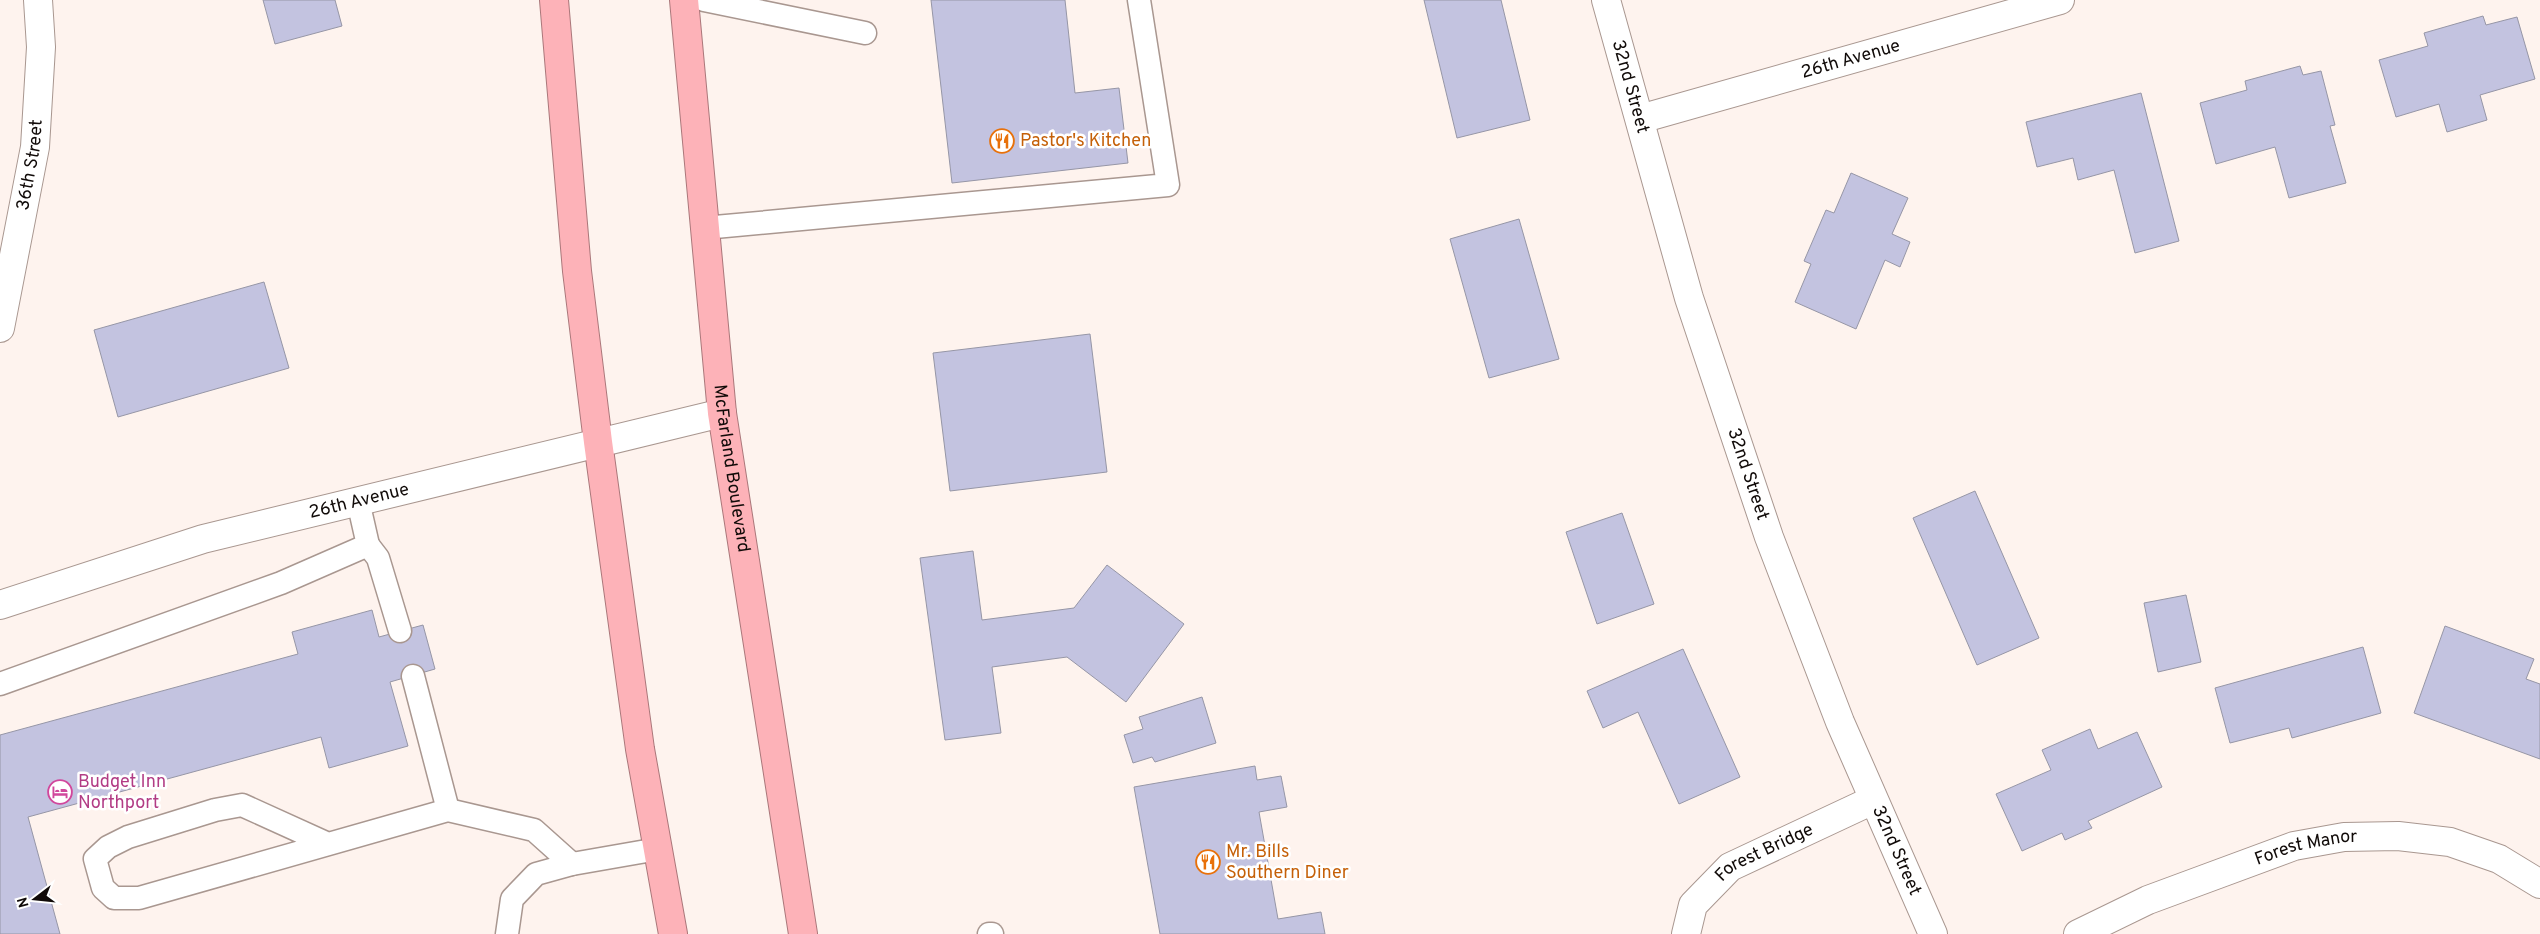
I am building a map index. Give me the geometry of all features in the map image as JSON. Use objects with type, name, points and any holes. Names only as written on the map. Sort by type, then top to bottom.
[{"type":"highway","points":[[554,0],[577,271],[598,442],[640,749],[672,934]]},
{"type":"highway","name":"McFarland Boulevard","points":[[684,0],[722,413],[803,934]]},
{"type":"street","name":"36th Street","points":[[0,328],[35,147],[41,47],[38,0]]},
{"type":"street","name":"32nd Street","points":[[1606,0],[1689,298],[1769,536],[1872,800],[1933,934]]},
{"type":"street","name":"26th Avenue","points":[[1640,119],[2060,0]]},
{"type":"street","name":"26th Avenue","points":[[0,605],[203,539],[722,413]]},
{"type":"street","name":"Forest Bridge","points":[[1686,934],[1693,905],[1730,867],[1872,800]]},
{"type":"street","name":"Forest Manor","points":[[2078,934],[2148,900],[2294,846],[2344,837],[2398,836],[2450,842],[2499,860],[2540,884]]},
{"type":"lane","points":[[704,0],[865,33]]},
{"type":"lane","points":[[704,228],[1168,185],[1138,0]]},
{"type":"lane","points":[[358,501],[368,545],[378,558],[400,632]]},
{"type":"lane","points":[[0,684],[281,583],[368,545]]},
{"type":"lane","points":[[413,676],[448,810]]},
{"type":"lane","points":[[328,844],[242,805],[215,810],[128,837],[108,847],[95,859],[103,888],[114,898],[139,898],[448,810],[534,830],[572,864]]},
{"type":"lane","points":[[507,934],[512,899],[536,874],[572,864],[658,848]]},
{"type":"building","points":[[263,0],[335,0],[342,26],[275,44]]},
{"type":"building","points":[[931,0],[1065,0],[1075,93],[1119,88],[1128,163],[952,183]]},
{"type":"building","points":[[1424,0],[1501,0],[1530,120],[1457,138]]},
{"type":"building","points":[[2483,16],[2486,25],[2517,17],[2535,79],[2480,95],[2487,120],[2447,132],[2439,104],[2396,117],[2379,60],[2428,46],[2424,33]]},
{"type":"building","points":[[2300,66],[2303,75],[2321,71],[2335,125],[2330,126],[2346,183],[2289,198],[2275,147],[2216,164],[2200,103],[2247,90],[2245,81]]},
{"type":"building","points":[[2141,93],[2179,241],[2135,253],[2114,170],[2078,180],[2073,158],[2037,167],[2026,122]]},
{"type":"building","points":[[1851,173],[1908,198],[1892,234],[1910,242],[1900,267],[1885,260],[1856,329],[1795,302],[1811,264],[1804,261],[1826,210],[1834,213]]},
{"type":"building","points":[[1519,219],[1559,359],[1489,378],[1450,239]]},
{"type":"building","points":[[264,282],[289,368],[118,417],[94,330]]},
{"type":"building","points":[[1090,334],[1107,472],[950,491],[933,353]]},
{"type":"building","points":[[1975,491],[2039,638],[1977,665],[1913,518]]},
{"type":"building","points":[[1622,513],[1654,604],[1597,624],[1566,532]]},
{"type":"building","points":[[973,551],[982,620],[1074,608],[1107,565],[1184,624],[1126,702],[1067,657],[992,667],[1001,733],[945,740],[920,558]]},
{"type":"building","points":[[2186,595],[2201,662],[2158,672],[2144,603]]},
{"type":"building","name":"Budget Inn Northport","points":[[372,610],[379,637],[423,625],[435,669],[390,682],[408,746],[329,768],[321,737],[28,817],[60,934],[0,934],[0,735],[298,654],[292,632]]},
{"type":"building","points":[[2445,626],[2534,659],[2526,679],[2540,684],[2540,759],[2414,713]]},
{"type":"building","points":[[2363,647],[2381,713],[2292,738],[2289,728],[2230,743],[2215,688]]},
{"type":"building","points":[[1683,649],[1740,777],[1679,804],[1638,712],[1603,728],[1587,691]]},
{"type":"building","points":[[1202,697],[1216,743],[1155,762],[1152,757],[1133,763],[1124,735],[1143,729],[1139,717]]},
{"type":"building","points":[[2090,729],[2098,749],[2137,732],[2162,787],[2088,821],[2092,828],[2065,840],[2062,833],[2022,851],[1996,794],[2051,770],[2042,750]]},
{"type":"building","name":"Mr. Bills Southern Diner","points":[[1255,766],[1257,780],[1281,776],[1287,807],[1259,812],[1278,919],[1321,912],[1325,934],[1160,934],[1134,787]]},
{"type":"place","name":"Pastor's Kitchen","points":[[1002,141]]},
{"type":"place","name":"Budget Inn Northport","points":[[60,792]]},
{"type":"place","name":"Mr. Bills Southern Diner","points":[[1208,862]]}]
